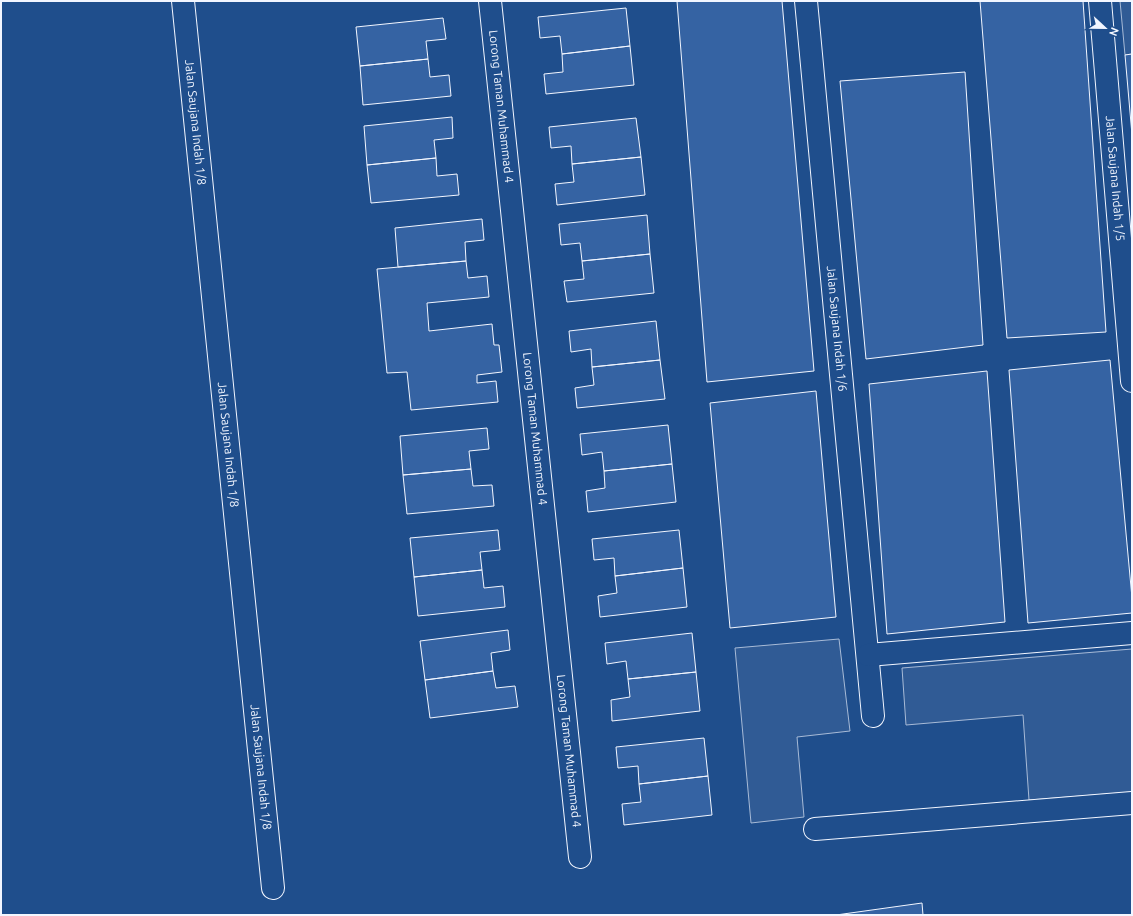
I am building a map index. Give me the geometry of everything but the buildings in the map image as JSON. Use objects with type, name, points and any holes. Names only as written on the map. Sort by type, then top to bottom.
[{"type":"street","name":"Jalan Saujana Indah 1/8","points":[[183,1],[273,888]]},
{"type":"street","name":"Lorong Taman Muhammad 4","points":[[490,1],[580,857]]},
{"type":"street","name":"Jalan Saujana Indah 1/6","points":[[806,1],[873,716]]},
{"type":"street","name":"Jalan Saujana Indah 1/5","points":[[1100,1],[1132,381]]},
{"type":"street","points":[[868,655],[1132,633]]},
{"type":"street","points":[[815,829],[1132,803]]},
{"type":"shaded area","points":[[1120,1],[1132,1],[1132,54],[1125,55]]},
{"type":"shaded area","points":[[839,639],[850,731],[797,737],[804,817],[751,823],[735,648]]},
{"type":"shaded area","points":[[1132,649],[1132,792],[1029,800],[1023,715],[906,725],[902,668]]}]
